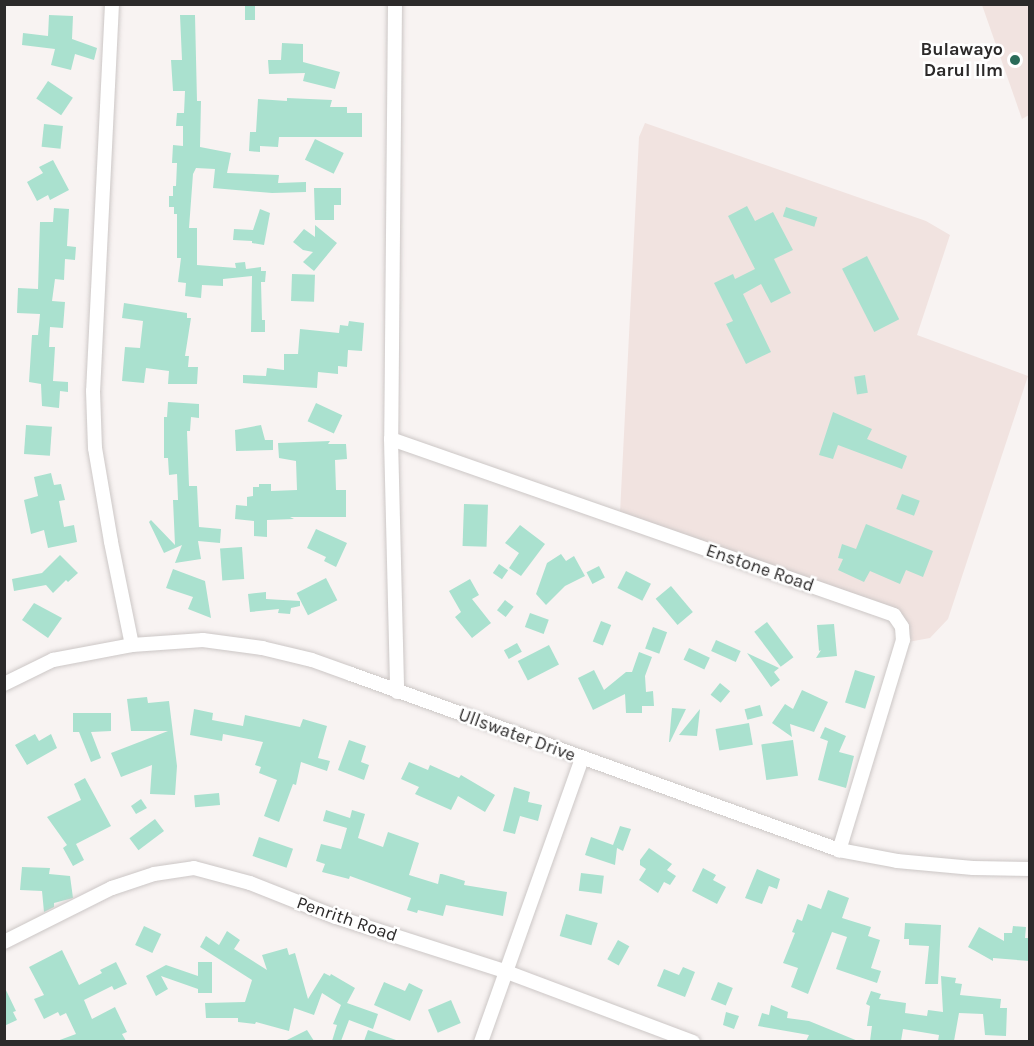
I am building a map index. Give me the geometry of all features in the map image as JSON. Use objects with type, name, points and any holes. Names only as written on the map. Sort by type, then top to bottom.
[{"type":"street","points":[[112,4],[93,391],[95,448],[132,645]]},
{"type":"street","points":[[395,4],[391,439],[396,692]]},
{"type":"street","name":"Enstone Road","points":[[391,439],[894,615],[902,627],[903,640],[839,850]]},
{"type":"street","name":"Ullswater Drive","points":[[4,684],[53,660],[132,645],[203,640],[262,648],[312,660],[839,850],[897,861],[973,868],[1029,869]]},
{"type":"street","points":[[481,1041],[504,971],[582,758]]},
{"type":"street","name":"Penrith Road","points":[[4,942],[112,888],[154,874],[194,868],[239,880],[346,920],[504,971],[693,1041]]},
{"type":"shaded area","name":"Bulawayo Darul Ilm","points":[[982,5],[1029,5],[1029,115],[1022,119]]},
{"type":"shaded area","points":[[645,123],[926,221],[950,235],[917,335],[1028,376],[948,619],[930,638],[908,642],[906,625],[620,513],[639,137]]},
{"type":"building","points":[[245,4],[255,4],[255,20],[245,20]]},
{"type":"building","points":[[49,15],[73,16],[72,39],[97,48],[94,60],[75,54],[71,70],[51,65],[55,49],[22,45],[23,33],[48,36]]},
{"type":"building","points":[[180,15],[195,15],[197,101],[201,101],[200,147],[231,153],[227,173],[279,175],[278,183],[306,182],[306,192],[272,193],[213,188],[215,169],[196,168],[193,174],[189,228],[197,228],[197,265],[236,268],[235,263],[245,262],[246,269],[261,267],[261,271],[266,271],[265,282],[261,282],[262,320],[265,320],[265,332],[251,332],[252,276],[223,279],[223,286],[202,285],[201,298],[185,296],[186,283],[178,282],[181,258],[177,258],[177,214],[174,214],[174,207],[169,207],[169,196],[173,196],[173,186],[176,186],[177,163],[172,163],[173,145],[183,146],[183,126],[176,126],[177,113],[184,113],[185,91],[173,91],[171,60],[182,60]]},
{"type":"building","points":[[282,43],[303,44],[303,62],[340,72],[335,89],[303,81],[305,73],[269,74],[268,60],[281,60]]},
{"type":"building","points":[[48,81],[73,98],[61,115],[36,98]]},
{"type":"building","points":[[287,98],[332,100],[330,107],[347,107],[347,113],[362,113],[362,137],[279,137],[278,147],[260,146],[260,152],[249,151],[250,132],[256,132],[258,99],[287,101]]},
{"type":"building","points":[[44,124],[63,126],[60,149],[42,147]]},
{"type":"building","points":[[315,139],[344,153],[334,174],[305,160]]},
{"type":"building","points":[[53,160],[69,190],[50,200],[48,195],[37,201],[27,182],[43,173],[39,167]]},
{"type":"building","points":[[314,188],[341,188],[341,205],[334,205],[334,220],[315,220]]},
{"type":"building","points":[[747,206],[755,221],[773,212],[793,250],[774,259],[791,293],[771,303],[761,284],[743,294],[771,352],[746,364],[726,324],[733,321],[714,283],[733,274],[735,279],[755,269],[728,216]]},
{"type":"building","points":[[786,207],[817,217],[814,227],[783,217]]},
{"type":"building","points":[[54,208],[69,209],[67,246],[76,247],[75,260],[65,259],[64,280],[55,279],[52,301],[65,302],[63,328],[50,327],[49,347],[55,347],[53,381],[68,382],[68,392],[60,391],[59,408],[42,406],[41,384],[29,382],[32,335],[38,335],[40,314],[17,313],[18,288],[38,289],[40,222],[53,222]]},
{"type":"building","points":[[260,209],[270,213],[264,245],[252,243],[252,241],[233,240],[234,229],[253,230]]},
{"type":"building","points":[[315,225],[337,243],[314,271],[303,262],[313,252],[303,250],[293,242],[304,229],[315,237]]},
{"type":"building","points":[[867,256],[899,319],[874,332],[842,269]]},
{"type":"building","points":[[292,274],[315,275],[314,302],[291,301]]},
{"type":"building","points":[[124,303],[187,313],[187,318],[191,318],[185,356],[189,356],[188,367],[198,367],[197,384],[168,384],[169,371],[146,368],[144,383],[122,381],[125,347],[140,348],[143,321],[122,318]]},
{"type":"building","points":[[349,321],[364,323],[362,351],[348,350],[347,367],[338,366],[338,374],[318,372],[317,388],[243,383],[243,375],[266,376],[267,368],[284,370],[284,354],[298,354],[300,329],[339,333],[340,325],[348,326]]},
{"type":"building","points":[[865,375],[868,393],[857,394],[854,377]]},
{"type":"building","points":[[168,402],[199,404],[199,418],[191,417],[190,431],[187,431],[189,486],[197,486],[199,527],[221,529],[220,543],[198,541],[201,559],[175,563],[182,545],[164,553],[149,522],[151,520],[175,545],[173,500],[178,500],[177,474],[169,475],[168,458],[164,458],[164,417],[167,417]]},
{"type":"building","points":[[316,403],[342,415],[334,433],[308,421]]},
{"type":"building","points":[[833,412],[872,429],[867,439],[907,456],[902,469],[838,445],[833,459],[819,455]]},
{"type":"building","points":[[26,425],[52,427],[50,456],[24,454]]},
{"type":"building","points":[[261,425],[265,440],[273,440],[273,450],[236,451],[235,430]]},
{"type":"building","points":[[330,441],[328,444],[346,444],[347,459],[335,460],[336,490],[346,490],[346,517],[290,517],[294,519],[267,520],[267,537],[254,536],[254,521],[235,519],[236,505],[247,506],[247,497],[253,496],[253,487],[259,487],[259,484],[271,484],[271,491],[297,490],[296,461],[279,458],[278,443]]},
{"type":"building","points":[[51,473],[54,485],[61,484],[65,500],[59,501],[64,527],[74,525],[77,542],[48,548],[44,530],[31,534],[24,500],[38,496],[34,477]]},
{"type":"building","points":[[902,494],[920,501],[914,516],[896,509]]},
{"type":"building","points":[[464,504],[488,505],[487,547],[463,546]]},
{"type":"building","points":[[866,524],[933,551],[923,577],[906,570],[900,584],[870,571],[864,582],[838,570],[843,559],[838,558],[842,544],[856,549]]},
{"type":"building","points":[[520,525],[545,544],[521,576],[509,568],[519,553],[505,543]]},
{"type":"building","points":[[316,529],[347,543],[336,567],[324,561],[326,557],[307,548]]},
{"type":"building","points":[[242,547],[244,579],[222,580],[220,549]]},
{"type":"building","points":[[561,554],[566,561],[574,556],[585,576],[565,586],[546,605],[536,594],[547,563]]},
{"type":"building","points":[[60,555],[78,573],[68,582],[66,580],[53,593],[46,585],[14,591],[12,579],[42,573]]},
{"type":"building","points":[[499,564],[508,570],[502,579],[493,573]]},
{"type":"building","points":[[599,566],[605,578],[592,584],[587,572]]},
{"type":"building","points":[[173,569],[205,581],[211,618],[188,609],[193,597],[166,588]]},
{"type":"building","points":[[626,571],[651,584],[642,601],[617,588]]},
{"type":"building","points":[[326,578],[337,600],[308,615],[297,593]]},
{"type":"building","points":[[470,579],[479,595],[472,599],[491,623],[472,638],[455,617],[461,612],[449,591]]},
{"type":"building","points":[[671,586],[693,612],[678,625],[656,599]]},
{"type":"building","points":[[266,592],[266,599],[300,601],[300,606],[291,608],[290,614],[278,613],[279,609],[250,612],[248,594]]},
{"type":"building","points":[[505,600],[514,607],[506,617],[497,610]]},
{"type":"building","points":[[34,603],[62,618],[48,638],[22,620]]},
{"type":"building","points":[[530,613],[549,620],[544,634],[525,627]]},
{"type":"building","points":[[601,621],[611,625],[603,646],[593,641]]},
{"type":"building","points":[[767,622],[793,657],[781,667],[754,632]]},
{"type":"building","points":[[834,624],[837,656],[816,658],[821,650],[819,651],[817,625]]},
{"type":"building","points":[[653,627],[667,632],[659,654],[645,649]]},
{"type":"building","points":[[716,640],[741,651],[736,662],[711,651]]},
{"type":"building","points":[[517,643],[522,652],[509,659],[504,650]]},
{"type":"building","points":[[549,645],[559,665],[528,680],[518,661]]},
{"type":"building","points":[[689,648],[710,658],[704,670],[684,660]]},
{"type":"building","points":[[639,652],[652,657],[645,676],[646,692],[653,691],[654,706],[642,706],[642,713],[626,713],[625,694],[593,710],[578,678],[594,670],[604,690],[626,672],[632,672]]},
{"type":"building","points":[[747,653],[779,668],[774,672],[780,680],[771,687]]},
{"type":"building","points":[[855,670],[875,676],[865,709],[845,703]]},
{"type":"building","points":[[720,683],[730,691],[721,703],[711,695]]},
{"type":"building","points":[[802,690],[828,702],[814,732],[790,724],[792,737],[772,723],[785,704],[793,709]]},
{"type":"building","points":[[147,697],[148,703],[169,701],[177,766],[175,795],[150,794],[152,765],[121,777],[111,753],[168,731],[131,731],[127,699]]},
{"type":"building","points":[[760,705],[763,716],[747,720],[745,709]]},
{"type":"building","points":[[672,708],[686,709],[669,742]]},
{"type":"building","points":[[194,709],[213,713],[212,720],[243,726],[245,715],[300,727],[303,719],[327,726],[318,758],[330,761],[327,771],[301,762],[296,785],[293,784],[279,822],[264,816],[277,780],[259,773],[261,767],[255,765],[263,742],[223,734],[222,741],[190,735]]},
{"type":"building","points":[[700,709],[697,736],[679,735]]},
{"type":"building","points":[[73,713],[111,713],[111,731],[91,732],[101,758],[91,762],[79,732],[73,732]]},
{"type":"building","points":[[749,723],[753,745],[719,751],[716,729]]},
{"type":"building","points":[[825,727],[846,736],[839,752],[854,756],[846,788],[818,780],[828,741],[820,738]]},
{"type":"building","points":[[35,734],[39,741],[51,734],[57,748],[27,765],[15,745]]},
{"type":"building","points":[[349,740],[366,746],[361,762],[369,765],[364,780],[338,770]]},
{"type":"building","points":[[793,740],[798,776],[766,780],[761,744]]},
{"type":"building","points":[[409,762],[428,770],[430,765],[459,778],[461,775],[495,795],[485,812],[458,796],[451,810],[415,794],[419,787],[401,779]]},
{"type":"building","points":[[85,778],[111,826],[76,844],[84,860],[73,866],[63,848],[67,845],[47,817],[81,800],[74,784]]},
{"type":"building","points":[[514,787],[530,792],[528,802],[542,805],[538,821],[520,816],[515,834],[503,831]]},
{"type":"building","points":[[219,793],[220,805],[195,807],[194,795]]},
{"type":"building","points":[[141,799],[147,808],[136,814],[131,806]]},
{"type":"building","points":[[326,810],[350,818],[352,810],[365,814],[358,838],[383,847],[388,832],[419,843],[409,875],[438,884],[440,874],[442,874],[465,881],[464,885],[507,892],[503,916],[446,905],[443,916],[418,910],[417,913],[407,910],[411,898],[350,876],[349,879],[322,872],[325,864],[316,861],[321,844],[341,849],[347,828],[323,821]]},
{"type":"building","points":[[155,819],[164,831],[138,850],[129,838]]},
{"type":"building","points":[[620,826],[631,829],[623,851],[617,848],[615,865],[585,855],[591,837],[613,845]]},
{"type":"building","points":[[259,837],[293,849],[287,868],[252,856]]},
{"type":"building","points":[[649,848],[672,864],[667,870],[676,876],[670,885],[664,882],[658,893],[639,880],[646,869],[640,865],[640,860]]},
{"type":"building","points":[[22,867],[50,868],[49,874],[70,876],[73,898],[54,903],[54,907],[44,912],[42,891],[20,890]]},
{"type":"building","points":[[703,868],[716,875],[713,880],[726,887],[717,904],[692,891]]},
{"type":"building","points":[[757,869],[780,879],[777,889],[769,886],[762,904],[745,898]]},
{"type":"building","points":[[581,873],[604,876],[602,894],[579,891]]},
{"type":"building","points":[[828,890],[849,898],[842,918],[871,927],[868,936],[880,940],[871,968],[881,971],[877,983],[836,969],[847,937],[832,932],[808,994],[791,987],[798,968],[783,963],[795,933],[792,932],[797,919],[802,921],[808,904],[821,909]]},
{"type":"building","points":[[566,914],[598,923],[591,945],[560,936]]},
{"type":"building","points":[[905,923],[941,925],[938,984],[925,984],[929,946],[909,945],[909,939],[904,939]]},
{"type":"building","points":[[144,926],[161,934],[152,953],[135,945]]},
{"type":"building","points":[[1013,926],[1026,927],[1025,938],[1029,938],[1029,961],[993,958],[993,961],[968,947],[979,927],[1004,941],[1004,933],[1012,933]]},
{"type":"building","points":[[227,931],[240,940],[234,949],[267,970],[262,955],[287,948],[289,955],[295,953],[308,999],[324,973],[330,976],[331,974],[355,988],[347,1003],[378,1014],[373,1029],[349,1020],[341,1041],[332,1041],[337,1025],[333,1024],[341,1005],[322,993],[314,1015],[294,1008],[289,1031],[256,1022],[255,1024],[238,1022],[238,1018],[206,1018],[205,1003],[245,1002],[252,980],[200,947],[206,936],[219,945]]},
{"type":"building","points":[[618,940],[629,946],[619,966],[607,959]]},
{"type":"building","points":[[62,950],[79,985],[102,973],[100,970],[116,962],[127,984],[114,990],[112,986],[84,1000],[92,1019],[115,1007],[127,1032],[122,1034],[126,1041],[57,1041],[76,1034],[66,1013],[60,1016],[58,1012],[44,1019],[34,999],[44,995],[29,967]]},
{"type":"building","points":[[198,962],[212,962],[212,993],[198,993],[198,989],[161,976],[168,989],[156,996],[146,976],[166,965],[198,976]]},
{"type":"building","points":[[683,967],[695,972],[685,997],[657,986],[664,969],[679,975]]},
{"type":"building","points":[[941,976],[956,978],[955,983],[962,984],[960,995],[1001,999],[1000,1008],[1007,1008],[1006,1036],[985,1035],[983,1014],[959,1013],[954,1041],[938,1041],[939,1035],[903,1029],[901,1041],[870,1041],[872,1026],[867,1026],[870,1006],[866,1004],[871,991],[881,994],[879,999],[906,1003],[905,1013],[927,1016],[928,1010],[943,1012]]},
{"type":"building","points":[[384,982],[405,991],[409,983],[423,990],[410,1021],[374,1005]]},
{"type":"building","points":[[718,982],[733,988],[726,1006],[711,1000]]},
{"type":"building","points":[[4,986],[16,1011],[13,1012],[17,1020],[4,1026]]},
{"type":"building","points":[[451,1000],[461,1023],[438,1033],[428,1010]]},
{"type":"building","points":[[771,1005],[788,1012],[787,1018],[809,1021],[858,1041],[806,1041],[809,1035],[758,1026],[762,1013],[769,1015]]},
{"type":"building","points":[[726,1012],[739,1016],[734,1029],[723,1025]]},
{"type":"building","points":[[307,1030],[314,1041],[285,1041]]},
{"type":"building","points":[[368,1030],[396,1040],[396,1041],[364,1041]]},
{"type":"place","name":"Bulawayo Darul Ilm","points":[[1015,60]]}]
